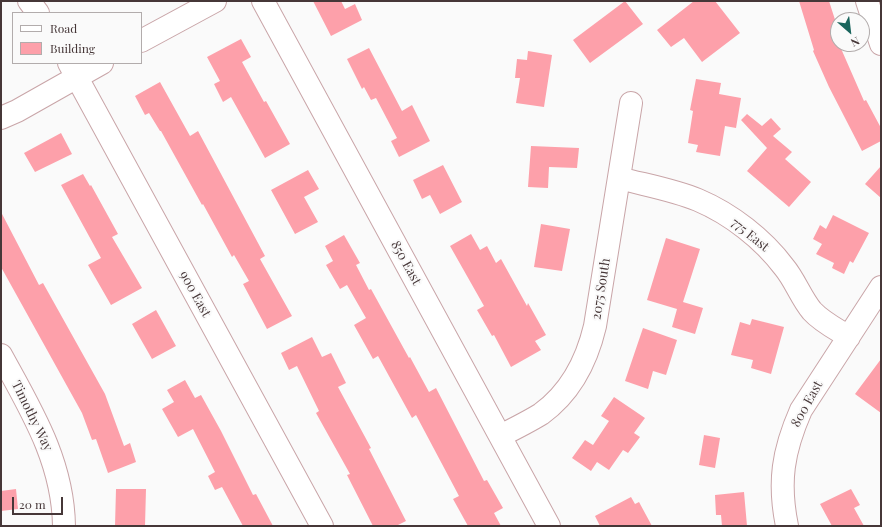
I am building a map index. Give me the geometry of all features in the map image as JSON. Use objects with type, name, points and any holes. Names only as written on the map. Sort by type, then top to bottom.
[{"type":"street","points":[[29,1],[37,12]]},
{"type":"street","points":[[142,41],[215,1]]},
{"type":"street","name":"850 East","points":[[263,1],[549,526]]},
{"type":"street","points":[[867,1],[881,44]]},
{"type":"street","points":[[1,118],[17,111],[73,70],[98,64]]},
{"type":"street","name":"900 East","points":[[73,70],[322,526]]},
{"type":"street","name":"2075 South","points":[[500,436],[542,413],[563,392],[580,368],[595,326],[631,103]]},
{"type":"street","name":"775 East","points":[[620,178],[698,200],[722,212],[742,226],[772,253],[784,267],[811,310],[820,319],[849,337]]},
{"type":"street","name":"800 East","points":[[787,526],[781,490],[784,463],[792,429],[801,410],[881,287]]},
{"type":"street","name":"Timothy Way","points":[[1,355],[51,452],[61,495],[64,526]]},
{"type":"building","points":[[313,1],[341,1],[345,9],[355,4],[362,20],[331,36]]},
{"type":"building","points":[[625,1],[643,24],[590,63],[573,40]]},
{"type":"building","points":[[694,1],[715,1],[740,33],[702,62],[684,38],[671,47],[657,30]]},
{"type":"building","points":[[799,1],[829,1],[833,12],[830,12],[830,52],[843,52],[864,101],[866,100],[881,128],[881,141],[862,151],[829,87],[813,51],[814,50]]},
{"type":"building","points":[[241,39],[251,57],[242,62],[264,102],[266,101],[290,144],[265,158],[231,97],[223,102],[214,84],[220,81],[207,57]]},
{"type":"building","points":[[369,48],[402,111],[412,105],[430,141],[399,157],[391,141],[397,138],[376,98],[371,100],[364,87],[362,89],[347,59]]},
{"type":"building","points":[[528,51],[552,55],[544,107],[516,103],[520,78],[515,78],[517,59],[527,60]]},
{"type":"building","points":[[696,79],[721,83],[719,94],[741,98],[736,128],[725,126],[720,156],[696,152],[698,145],[688,143],[693,111],[690,110]]},
{"type":"building","points":[[160,82],[190,136],[198,131],[265,256],[260,259],[292,316],[267,329],[243,284],[249,281],[234,255],[232,257],[161,131],[149,113],[145,115],[135,96]]},
{"type":"building","points":[[747,114],[762,126],[771,118],[781,129],[773,136],[792,152],[785,159],[811,182],[789,207],[747,171],[767,148],[741,120]]},
{"type":"building","points":[[61,133],[72,154],[35,172],[24,153]]},
{"type":"building","points":[[531,146],[579,148],[577,168],[549,167],[548,188],[528,187]]},
{"type":"building","points":[[443,165],[462,202],[440,214],[430,195],[422,199],[413,180]]},
{"type":"building","points":[[881,166],[881,198],[865,184]]},
{"type":"building","points":[[308,170],[319,189],[304,197],[318,222],[295,234],[271,190]]},
{"type":"building","points":[[83,174],[90,186],[91,185],[118,234],[112,237],[142,288],[111,305],[88,265],[101,258],[61,185]]},
{"type":"building","points":[[1,212],[39,285],[43,283],[105,394],[124,446],[130,443],[136,462],[108,473],[96,439],[92,440],[82,413],[1,267]]},
{"type":"building","points":[[833,215],[869,233],[853,263],[850,261],[844,274],[832,268],[834,263],[816,254],[822,244],[813,239],[820,225],[826,229]]},
{"type":"building","points":[[541,224],[570,229],[562,271],[534,267]]},
{"type":"building","points":[[471,234],[480,250],[487,246],[496,263],[501,259],[527,306],[528,303],[546,335],[535,341],[541,350],[511,367],[494,335],[492,336],[477,310],[484,306],[450,246]]},
{"type":"building","points":[[344,235],[360,263],[356,265],[369,290],[371,289],[429,392],[436,388],[484,481],[487,480],[503,508],[494,513],[501,526],[468,526],[453,499],[459,496],[416,415],[412,418],[378,356],[373,359],[354,325],[366,318],[347,285],[340,289],[326,265],[333,261],[325,246]]},
{"type":"building","points":[[666,238],[700,249],[683,302],[703,308],[695,334],[672,327],[677,309],[647,300]]},
{"type":"building","points":[[156,310],[176,346],[152,359],[132,324]]},
{"type":"building","points":[[752,319],[784,327],[771,374],[751,368],[753,360],[731,355],[740,322],[750,325]]},
{"type":"building","points":[[643,328],[677,340],[666,375],[653,371],[648,389],[625,381]]},
{"type":"building","points":[[312,337],[322,357],[331,353],[346,383],[338,387],[371,448],[369,449],[406,521],[396,526],[373,526],[347,475],[350,474],[316,413],[319,411],[297,366],[289,370],[281,353]]},
{"type":"building","points":[[881,359],[881,413],[855,394]]},
{"type":"building","points":[[185,380],[195,398],[201,395],[253,495],[256,494],[273,526],[243,526],[222,487],[215,490],[208,476],[215,472],[193,429],[178,437],[162,409],[174,402],[167,390]]},
{"type":"building","points":[[614,397],[645,418],[634,433],[640,437],[628,453],[623,450],[609,470],[597,462],[591,471],[572,458],[585,440],[593,445],[609,421],[601,416]]},
{"type":"building","points":[[704,435],[720,438],[715,468],[699,465]]},
{"type":"building","points":[[16,489],[18,509],[1,511],[1,491]]},
{"type":"building","points":[[116,489],[146,489],[145,526],[115,526]]},
{"type":"building","points":[[851,489],[860,505],[854,508],[864,526],[832,526],[820,504]]},
{"type":"building","points":[[744,492],[747,526],[722,526],[721,515],[716,515],[715,495]]},
{"type":"building","points":[[631,497],[635,504],[639,502],[652,526],[600,526],[595,516]]}]
